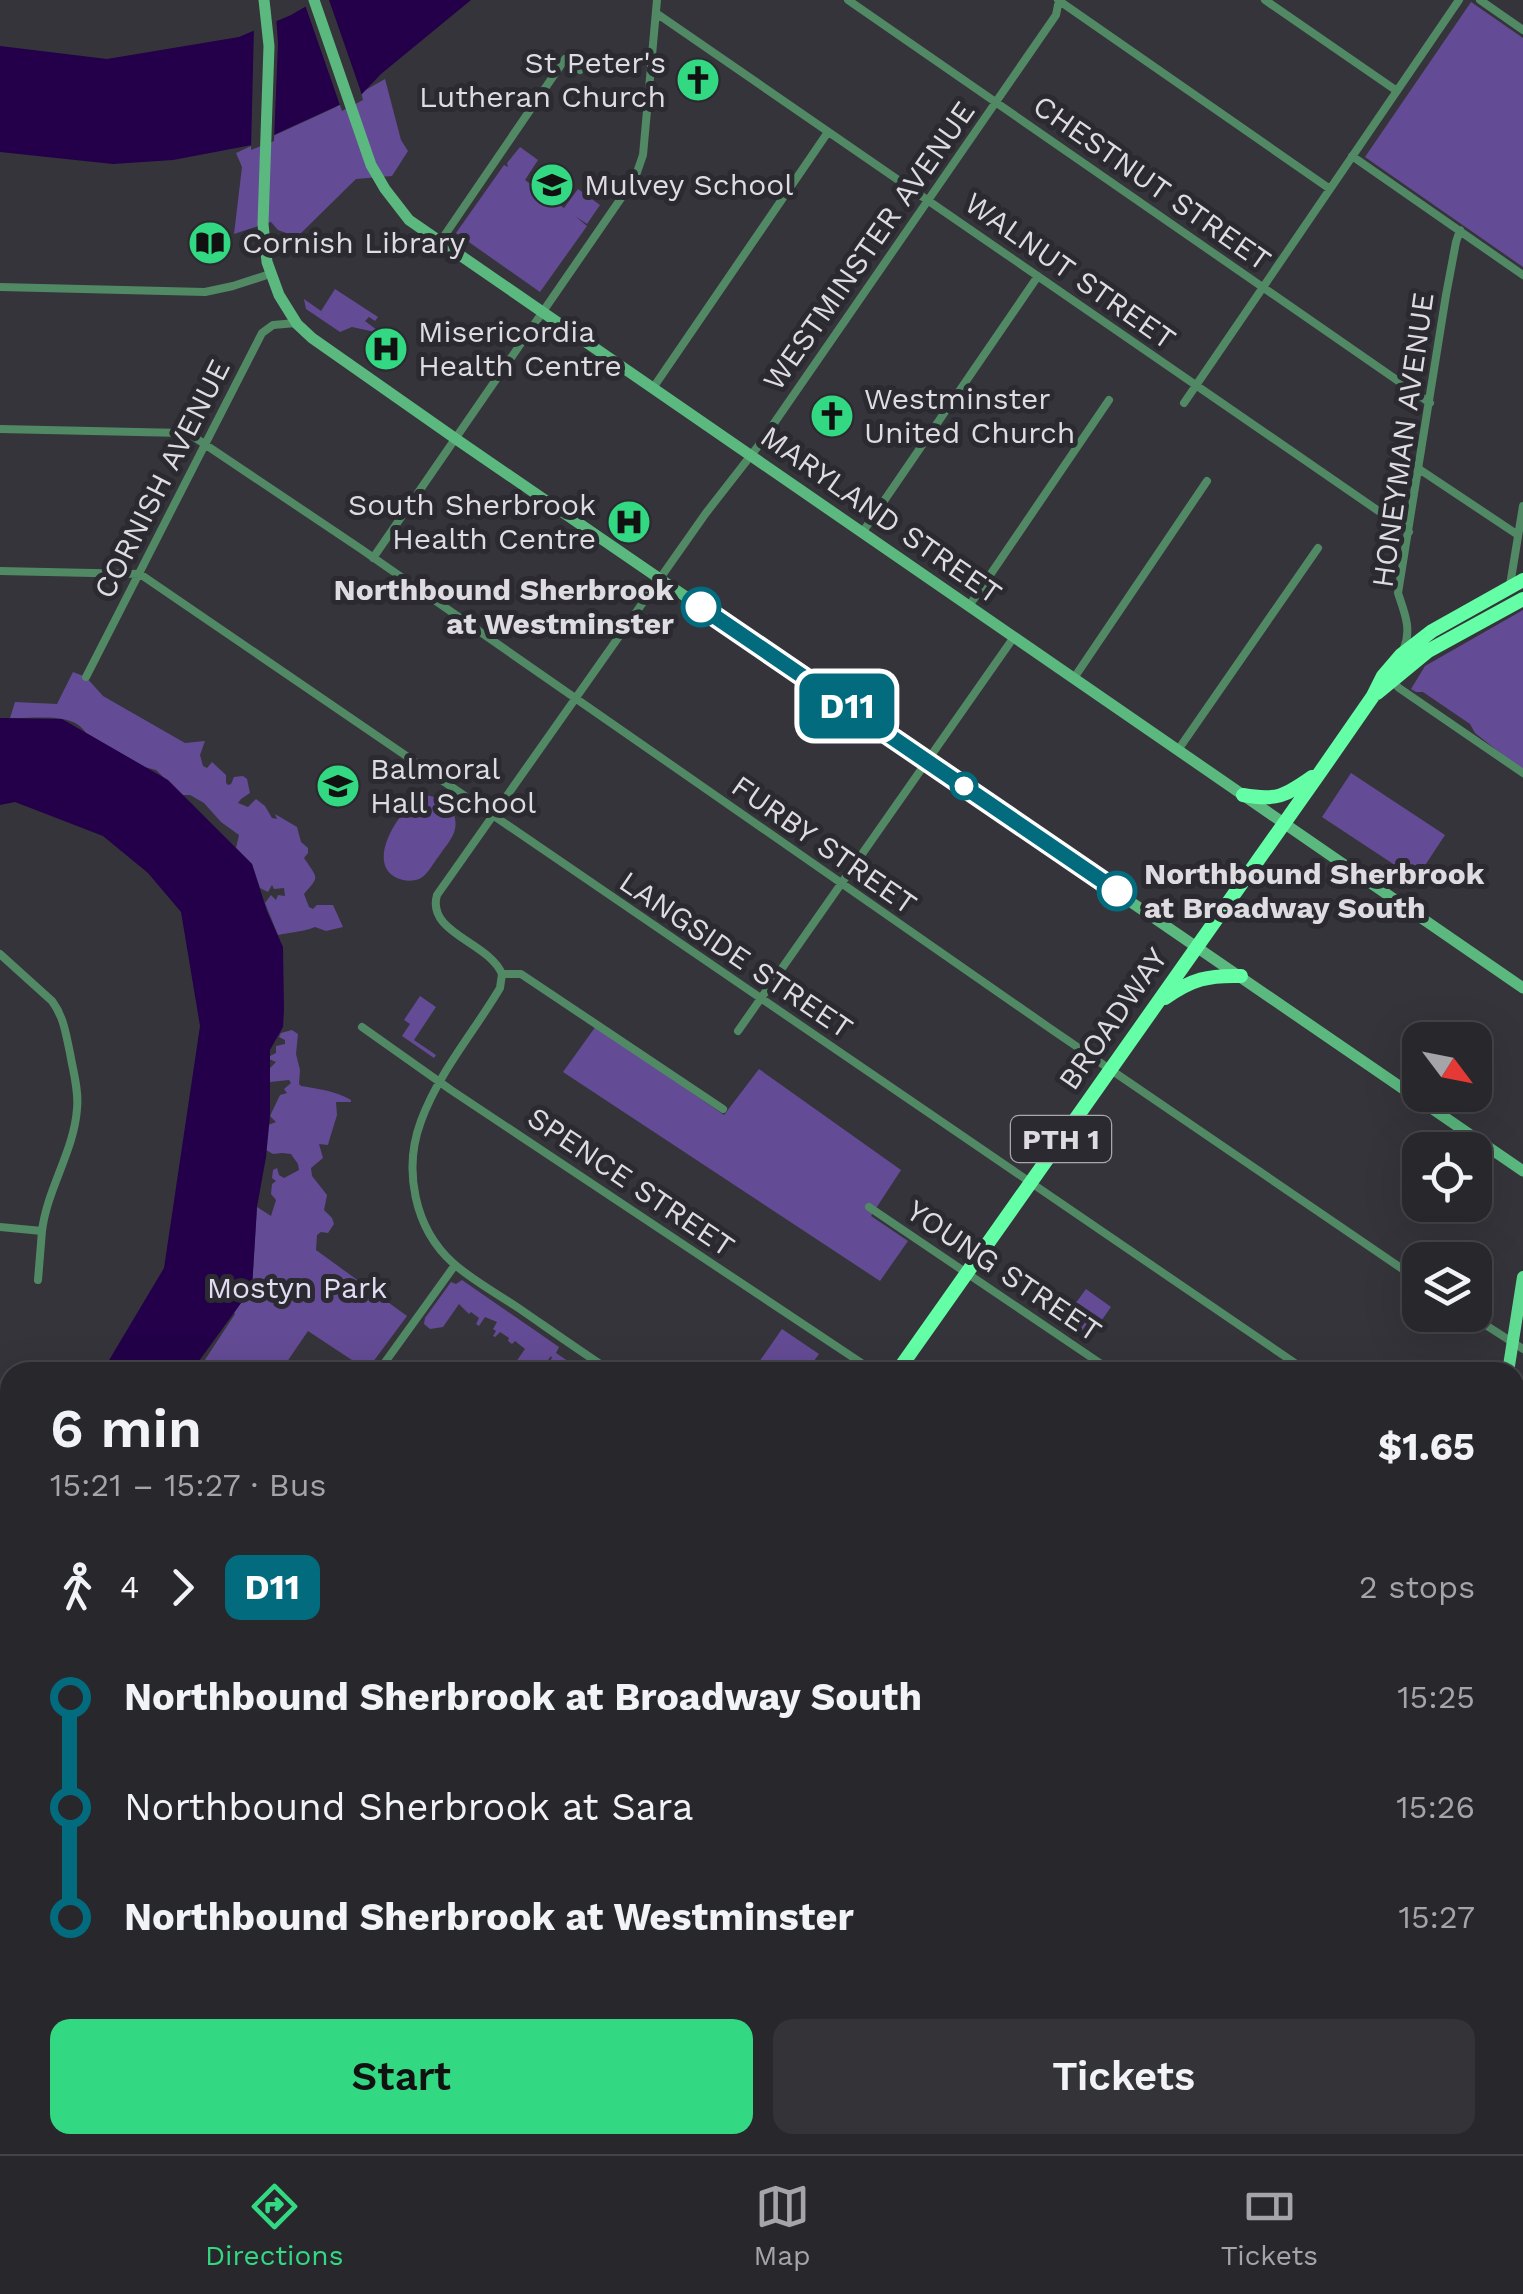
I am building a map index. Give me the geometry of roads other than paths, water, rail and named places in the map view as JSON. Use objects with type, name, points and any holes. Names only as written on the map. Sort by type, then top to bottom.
[{"type":"highway","name":"BROADWAY","points":[[904,1362],[1384,676],[1401,655],[1432,630],[1516,583]]},
{"type":"highway","name":"BROADWAY","points":[[1373,696],[1416,659],[1523,599]]},
{"type":"highway","points":[[1243,795],[1273,798],[1321,771]]},
{"type":"highway","points":[[1157,1005],[1200,978],[1240,976]]},
{"type":"main road","points":[[264,0],[268,46],[264,222],[270,274],[296,322],[312,338],[1523,1171]]},
{"type":"main road","name":"MARYLAND STREET","points":[[314,0],[373,169],[410,220],[1523,988]]},
{"type":"main road","points":[[1518,1346],[1523,1277]]},
{"type":"street","points":[[374,558],[628,192],[638,172],[645,137],[657,0]]},
{"type":"street","name":"CHESTNUT STREET","points":[[848,0],[1430,403]]},
{"type":"street","points":[[1058,0],[1330,189]]},
{"type":"street","name":"WESTMINSTER AVENUE","points":[[502,974],[492,957],[440,920],[434,907],[437,895],[1056,15],[1058,0]]},
{"type":"street","points":[[1265,0],[1397,91]]},
{"type":"street","points":[[1184,403],[1459,0]]},
{"type":"street","points":[[1480,0],[1523,30]]},
{"type":"street","name":"WALNUT STREET","points":[[656,13],[1409,532]]},
{"type":"street","points":[[440,242],[565,59],[580,70]]},
{"type":"street","points":[[653,388],[828,132]]},
{"type":"street","points":[[1352,156],[1523,275]]},
{"type":"street","name":"HONEYMAN AVENUE","points":[[1401,655],[1408,628],[1398,594],[1460,230]]},
{"type":"street","points":[[0,287],[205,292],[270,274]]},
{"type":"street","points":[[862,533],[1038,276]]},
{"type":"street","name":"CORNISH AVENUE","points":[[86,677],[264,330],[296,322]]},
{"type":"street","points":[[969,606],[1109,400]]},
{"type":"street","points":[[0,429],[183,433],[204,444]]},
{"type":"street","name":"FURBY STREET","points":[[204,444],[1402,1268]]},
{"type":"street","points":[[1420,469],[1518,535]]},
{"type":"street","points":[[1074,678],[1207,481]]},
{"type":"street","points":[[1516,583],[1523,506]]},
{"type":"street","points":[[1178,750],[1318,548]]},
{"type":"street","points":[[0,571],[140,574]]},
{"type":"street","name":"LANGSIDE STREET","points":[[140,574],[1293,1362]]},
{"type":"street","points":[[738,1032],[1014,637]]},
{"type":"street","points":[[1392,681],[1523,773]]},
{"type":"street","points":[[0,954],[59,1010],[77,1093],[76,1120],[46,1211],[38,1280]]},
{"type":"street","points":[[597,1362],[455,1265],[426,1227],[414,1187],[413,1158],[426,1108],[500,988],[502,974],[521,974],[723,1109]]},
{"type":"street","name":"SPENCE STREET","points":[[362,1026],[861,1362]]},
{"type":"street","name":"YOUNG STREET","points":[[869,1207],[1098,1362]]},
{"type":"street","points":[[0,1227],[42,1231]]},
{"type":"street","points":[[385,1362],[455,1265]]},
{"type":"street","points":[[1492,1329],[1518,1346]]},
{"type":"place","name":"St Peter's Lutheran Church","points":[[698,80]]},
{"type":"place","name":"Mulvey School","points":[[552,185]]},
{"type":"place","name":"Cornish Library","points":[[210,243]]},
{"type":"place","name":"Misericordia Health Centre","points":[[386,349]]},
{"type":"place","name":"Westminster United Church","points":[[832,416]]},
{"type":"place","name":"South Sherbrook Health Centre","points":[[629,522]]},
{"type":"place","name":"Northbound Sherbrook at Westminster","points":[[701,607]]},
{"type":"place","name":"Balmoral Hall School","points":[[338,786]]},
{"type":"place","name":"Northbound Sherbrook at Broadway South","points":[[1117,891]]},
{"type":"park label","name":"Mostyn Park","points":[[297,1288]]}]
